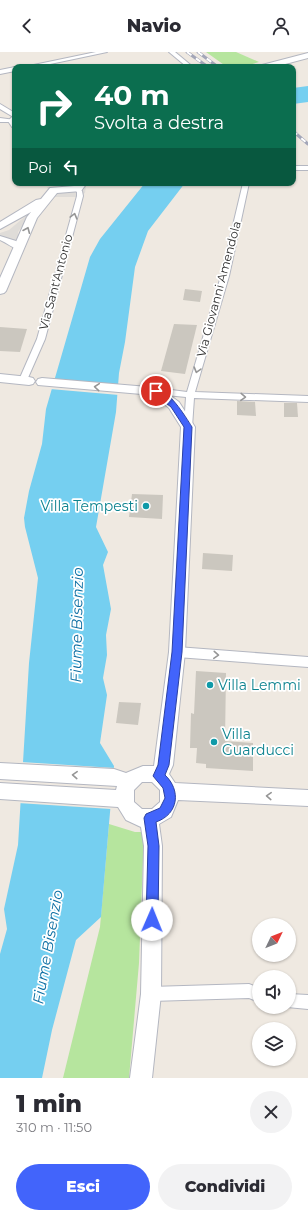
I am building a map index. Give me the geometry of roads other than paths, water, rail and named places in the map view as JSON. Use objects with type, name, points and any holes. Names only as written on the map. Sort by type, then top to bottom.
[{"type":"street","points":[[42,64],[104,52]]},
{"type":"street","points":[[172,52],[186,64]]},
{"type":"street","points":[[276,64],[308,55]]},
{"type":"street","points":[[0,72],[12,70]]},
{"type":"street","points":[[0,106],[12,117]]},
{"type":"street","points":[[0,120],[12,120]]},
{"type":"street","points":[[296,168],[308,168]]},
{"type":"street","points":[[0,226],[49,191],[80,186]]},
{"type":"street","name":"Via Sant'Antonio","points":[[26,381],[41,339],[80,196],[80,186]]},
{"type":"street","name":"Via Giovanni Amendola","points":[[188,427],[190,395],[225,276],[245,186]]},
{"type":"street","points":[[0,291],[32,217],[49,191]]},
{"type":"street","points":[[0,238],[13,243],[19,248]]},
{"type":"street","points":[[0,378],[26,381]]},
{"type":"street","points":[[42,382],[190,395],[308,399]]},
{"type":"street","points":[[156,391],[174,405],[188,427],[177,652],[164,765],[159,776]]},
{"type":"street","points":[[177,652],[308,662]]},
{"type":"street","points":[[0,771],[122,780],[146,774],[159,776],[168,785],[171,798],[168,806],[157,816],[142,818],[130,811],[118,799],[0,791]]},
{"type":"street","points":[[118,799],[124,792],[122,780]]},
{"type":"street","points":[[170,791],[308,798]]},
{"type":"street","points":[[141,1078],[151,994],[153,846],[150,818]]},
{"type":"street","points":[[151,994],[252,992]]},
{"type":"street","points":[[296,1001],[308,1002]]},
{"type":"water","points":[[308,86],[308,102],[296,104],[296,88]]},
{"type":"water","name":"Fiume Bisenzio","points":[[143,186],[183,186],[148,231],[135,267],[125,342],[119,373],[116,412],[96,527],[108,552],[103,565],[111,609],[106,635],[107,655],[103,678],[107,695],[100,743],[114,766],[101,917],[76,940],[52,1030],[42,1078],[0,1078],[0,954],[7,929],[4,909],[18,845],[29,663],[38,578],[24,518],[29,491],[42,444],[46,409],[90,257],[100,239]]},
{"type":"railway","points":[[187,52],[204,64]]},
{"type":"railway","points":[[198,52],[214,64]]},
{"type":"railway","points":[[296,134],[308,144]]},
{"type":"place","name":"Villa Tempesti","points":[[146,506]]},
{"type":"place","name":"Villa Lemmi","points":[[210,685]]},
{"type":"place","name":"Villa Guarducci","points":[[214,742]]}]
